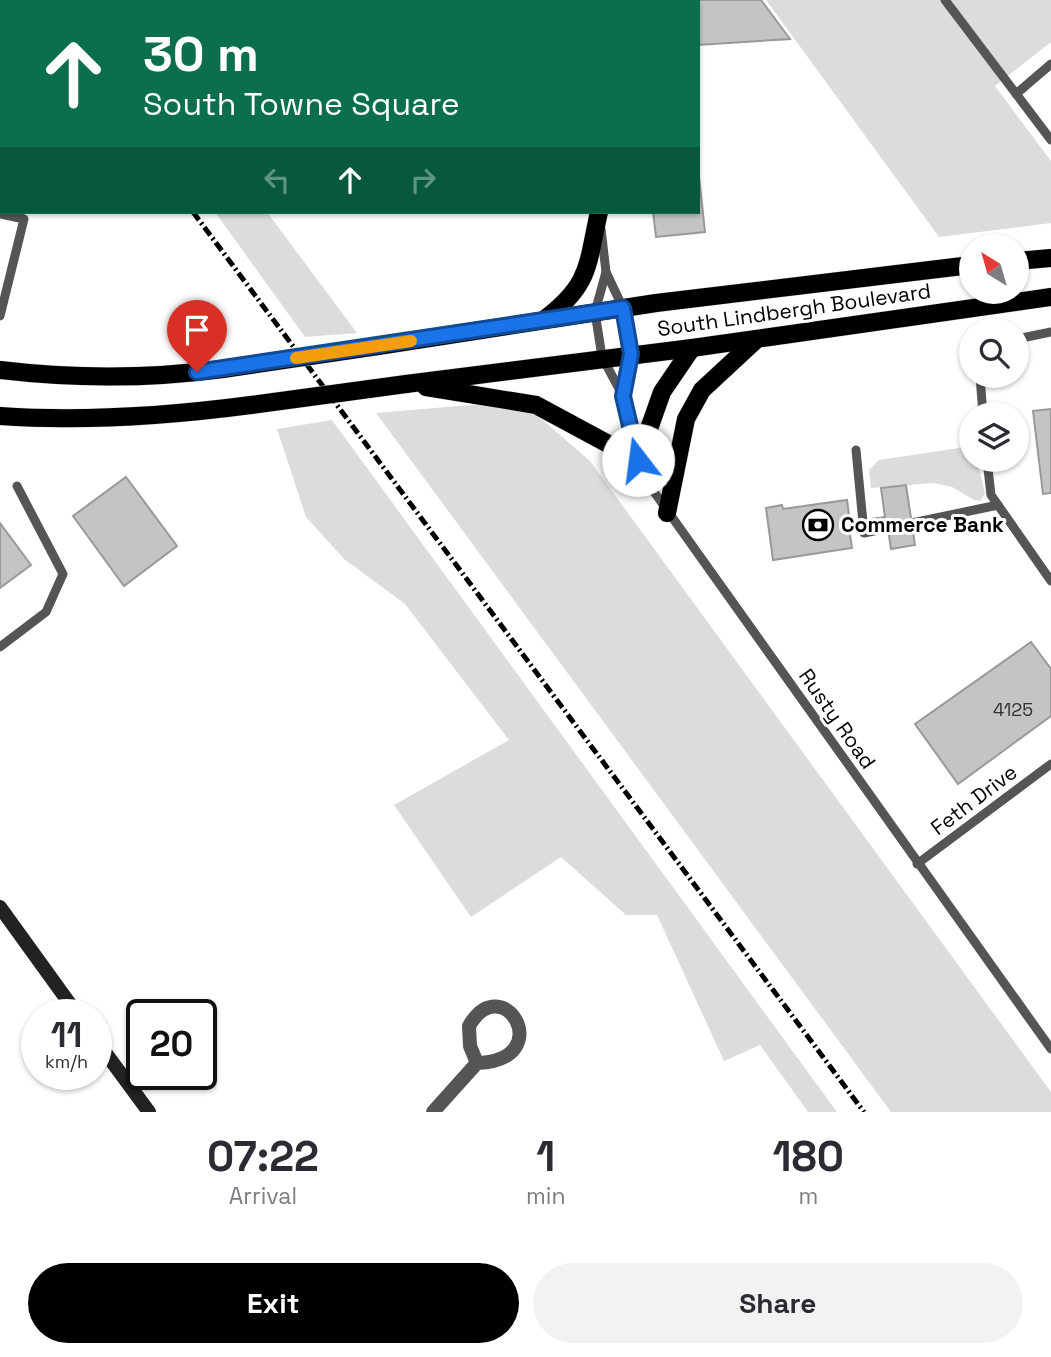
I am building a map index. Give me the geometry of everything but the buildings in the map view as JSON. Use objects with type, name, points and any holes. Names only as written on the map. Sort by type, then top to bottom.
[{"type":"main road","points":[[542,321],[565,304],[584,280],[599,214]]},
{"type":"main road","points":[[1029,260],[1051,258]]},
{"type":"main road","name":"South Lindbergh Boulevard","points":[[0,370],[93,378],[170,376],[623,308],[959,266]]},
{"type":"main road","name":"South Lindbergh Boulevard","points":[[0,415],[46,419],[121,418],[251,405],[602,357],[692,348],[1051,297]]},
{"type":"main road","points":[[667,513],[686,419],[702,390],[757,339]]},
{"type":"main road","points":[[406,384],[536,405],[638,460],[662,393],[692,348]]},
{"type":"street","points":[[0,907],[66,999]]},
{"type":"street","points":[[112,1062],[149,1112]]},
{"type":"street","points":[[433,1112],[477,1063]]},
{"type":"lane","points":[[945,0],[1051,140]]},
{"type":"lane","points":[[1016,94],[1051,64]]},
{"type":"lane","points":[[0,214],[24,219],[0,316]]},
{"type":"lane","points":[[599,214],[606,272],[623,308],[631,354]]},
{"type":"lane","points":[[595,312],[606,272]]},
{"type":"lane","name":"Rusty Road","points":[[595,312],[602,357],[623,396],[638,460],[667,513],[1051,1049]]},
{"type":"lane","points":[[1029,337],[1051,332]]},
{"type":"lane","name":"Rusty Road","points":[[623,396],[631,354]]},
{"type":"lane","points":[[856,450],[864,533],[998,505]]},
{"type":"lane","points":[[989,472],[991,495],[1051,581]]},
{"type":"lane","points":[[0,648],[46,612],[63,574],[17,486]]},
{"type":"lane","name":"Feth Drive","points":[[917,864],[1051,764]]},
{"type":"shaded area","points":[[766,0],[1051,0],[1051,42],[995,86],[1051,161],[1051,223],[939,237]]},
{"type":"shaded area","points":[[216,214],[268,214],[357,333],[305,337]]},
{"type":"shaded area","points":[[482,404],[537,415],[590,461],[1051,1092],[1051,1112],[891,1112],[376,413]]},
{"type":"shaded area","points":[[332,420],[837,1112],[808,1112],[760,1045],[724,1061],[657,915],[626,915],[561,857],[471,917],[394,805],[509,740],[405,604],[344,559],[306,517],[277,429]]},
{"type":"shaded area","points":[[959,448],[959,472],[980,472],[985,493],[980,501],[952,487],[933,483],[871,488],[869,470],[879,460]]},
{"type":"railway","points":[[194,214],[864,1112]]},
{"type":"slow traffic","points":[[296,358],[411,341]]},
{"type":"place","name":"Commerce Bank","points":[[818,525]]},
{"type":"route","points":[[197,372],[623,308],[631,354],[623,396],[638,460]]}]
